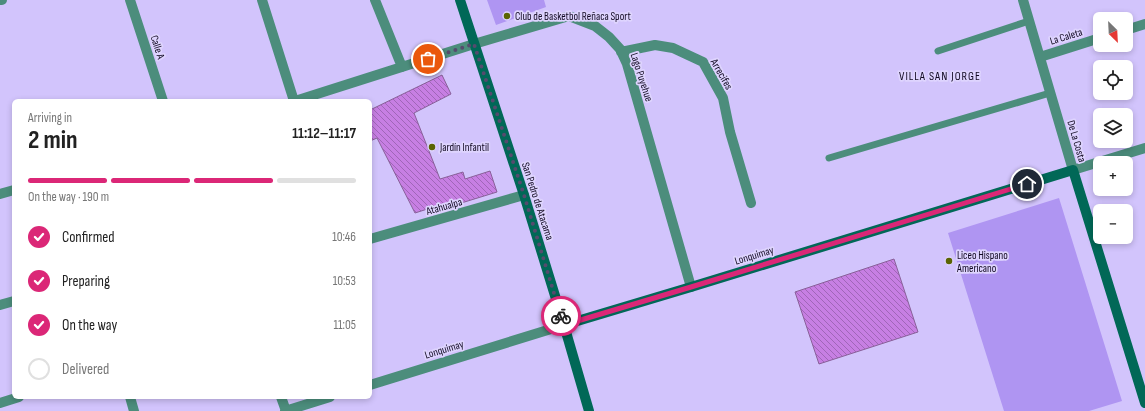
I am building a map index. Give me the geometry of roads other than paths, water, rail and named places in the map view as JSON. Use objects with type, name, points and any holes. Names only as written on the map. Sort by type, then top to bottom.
[{"type":"street","name":"Calle A","points":[[130,0],[162,99]]},
{"type":"street","points":[[262,0],[294,99]]},
{"type":"street","points":[[376,0],[402,67]]},
{"type":"street","name":"San Pedro de Atacama","points":[[460,0],[524,195],[589,411]]},
{"type":"street","name":"De La Costa","points":[[1023,0],[1073,170],[1145,403]]},
{"type":"street","name":"Lago Puyehue","points":[[301,99],[474,44],[569,16],[595,26],[608,37],[621,52],[626,64],[691,287]]},
{"type":"street","points":[[1133,28],[1145,24]]},
{"type":"street","name":"La Caleta","points":[[1040,57],[1093,40]]},
{"type":"street","name":"Arrecifes","points":[[621,52],[655,45],[673,48],[703,62],[723,98],[730,132],[751,203]]},
{"type":"street","name":"Lonquimay","points":[[372,384],[1145,148]]},
{"type":"street","points":[[0,194],[12,191]]},
{"type":"street","name":"Atahualpa","points":[[372,238],[524,195]]},
{"type":"street","points":[[0,305],[12,302]]},
{"type":"street","points":[[0,403],[13,399]]},
{"type":"street","points":[[131,399],[134,411]]},
{"type":"street","points":[[282,399],[285,411],[324,399]]},
{"type":"lane","points":[[938,51],[1029,21]]},
{"type":"lane","points":[[829,158],[1050,93]]},
{"type":"place","name":"Club de Basketbol Reñaca Sport","points":[[507,16]]},
{"type":"place","name":"Jardín Infantil","points":[[432,147]]},
{"type":"place","name":"Liceo Hispano Americano","points":[[949,261]]},
{"type":"district","name":"VILLA SAN JORGE","points":[[940,76]]}]
